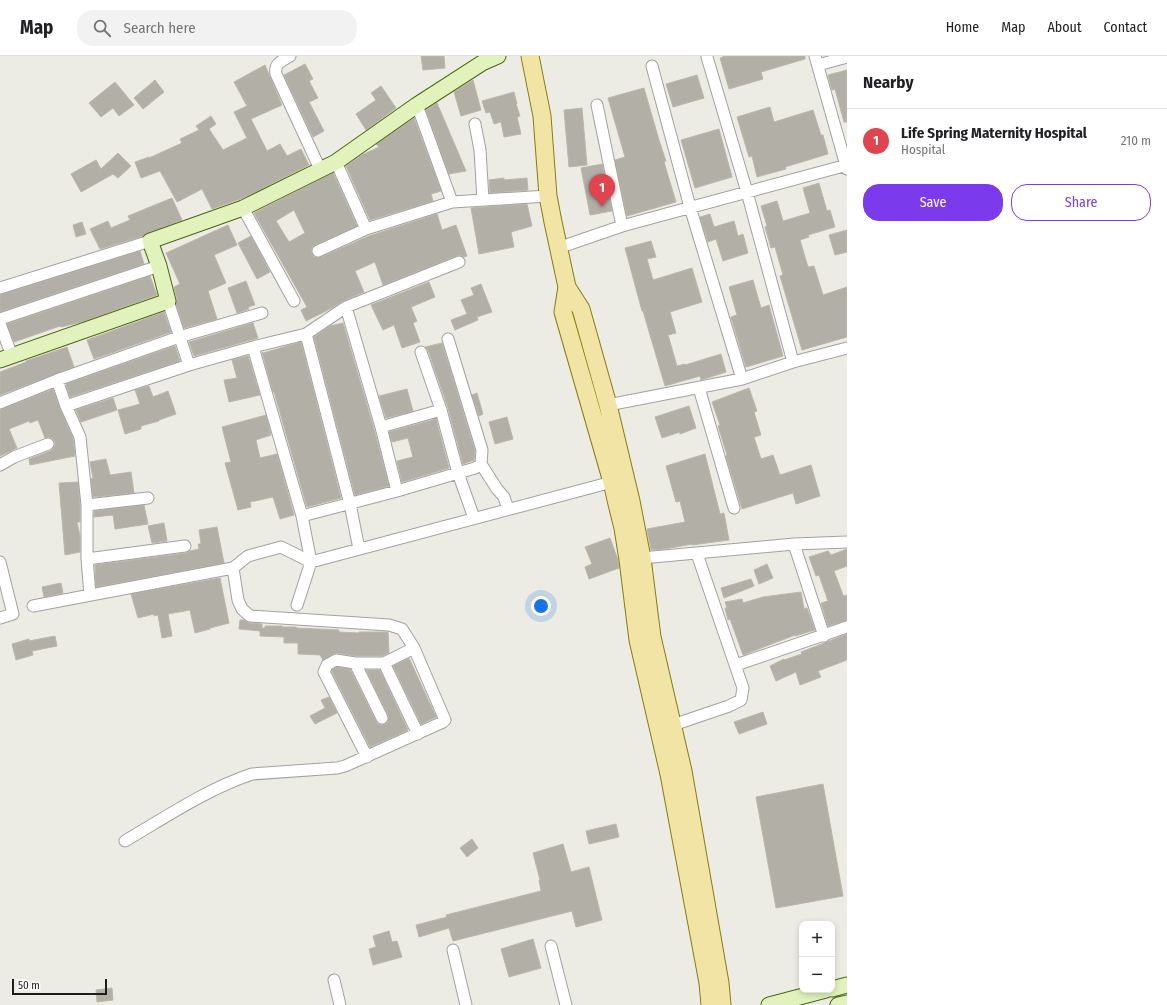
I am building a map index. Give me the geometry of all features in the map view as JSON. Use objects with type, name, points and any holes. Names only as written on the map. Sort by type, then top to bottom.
[{"type":"main road","points":[[530,56],[542,116],[548,196],[558,248],[567,287],[581,309],[608,405],[631,501],[642,558],[652,637],[673,725],[693,826],[720,983],[722,1005]]},
{"type":"main road","points":[[567,287],[563,312],[612,482],[623,528],[638,640],[669,774],[708,983],[709,1005]]},
{"type":"street","points":[[290,56],[277,64],[275,69],[276,74],[320,169]]},
{"type":"street","points":[[0,288],[150,241],[243,208],[336,162],[417,105],[482,63],[498,56]]},
{"type":"street","points":[[707,57],[747,192],[793,362]]},
{"type":"street","points":[[558,248],[622,226],[847,167],[816,61],[847,57]]},
{"type":"street","points":[[652,66],[690,207],[742,379]]},
{"type":"street","points":[[417,105],[452,202]]},
{"type":"street","points":[[597,105],[622,226]]},
{"type":"street","points":[[474,124],[480,150],[483,200]]},
{"type":"street","points":[[336,162],[366,229]]},
{"type":"street","points":[[318,251],[366,229],[452,202],[548,196]]},
{"type":"street","points":[[243,208],[294,301]]},
{"type":"street","points":[[150,241],[189,365]]},
{"type":"street","points":[[66,406],[189,365],[306,334],[346,307],[459,262]]},
{"type":"street","points":[[0,319],[159,266]]},
{"type":"street","points":[[0,324],[6,358],[168,301]]},
{"type":"street","points":[[346,307],[398,491]]},
{"type":"street","points":[[0,403],[57,380],[179,337],[262,313]]},
{"type":"street","points":[[306,334],[350,504],[359,549]]},
{"type":"street","points":[[448,339],[482,450],[481,464],[504,497],[508,509]]},
{"type":"street","points":[[253,347],[302,516],[311,562],[297,605]]},
{"type":"street","points":[[608,405],[742,379],[793,362],[847,348]]},
{"type":"street","points":[[421,352],[440,410],[458,473],[474,518]]},
{"type":"street","points":[[57,380],[66,406],[80,437],[87,505],[87,559],[90,595]]},
{"type":"street","points":[[698,388],[734,508]]},
{"type":"street","points":[[381,427],[440,410]]},
{"type":"street","points":[[0,465],[14,457],[48,444]]},
{"type":"street","points":[[302,516],[398,491],[475,468],[481,464]]},
{"type":"street","points":[[33,606],[233,568],[248,556],[281,547],[311,562],[612,482]]},
{"type":"street","points":[[87,505],[148,498]]},
{"type":"street","points":[[642,558],[794,544],[847,542]]},
{"type":"street","points":[[794,544],[824,636]]},
{"type":"street","points":[[87,559],[185,546]]},
{"type":"street","points":[[673,725],[729,706],[741,700],[743,688],[697,554]]},
{"type":"street","points":[[0,562],[13,614],[0,618]]},
{"type":"street","points":[[125,841],[204,795],[240,778],[266,772],[337,768],[345,766],[418,734],[445,720],[414,648],[402,629],[389,625],[250,616],[242,609],[238,600],[233,568]]},
{"type":"street","points":[[736,665],[847,628]]},
{"type":"street","points":[[367,757],[324,672],[327,665],[336,660],[355,663],[384,663],[414,648]]},
{"type":"street","points":[[355,663],[382,718]]},
{"type":"street","points":[[384,663],[418,734]]},
{"type":"street","points":[[551,946],[566,1005]]},
{"type":"street","points":[[453,950],[466,1005]]},
{"type":"street","points":[[334,980],[340,1005]]},
{"type":"street","points":[[835,987],[847,985]]},
{"type":"street","points":[[769,1005],[815,993]]},
{"type":"street","points":[[838,1005],[847,1003]]},
{"type":"building","points":[[421,56],[444,56],[445,68],[423,70]]},
{"type":"building","points":[[725,56],[805,56],[805,59],[761,72],[763,79],[729,89],[720,58]]},
{"type":"building","points":[[305,64],[313,79],[309,81],[318,98],[309,102],[324,131],[313,137],[284,75]]},
{"type":"building","points":[[265,65],[282,105],[251,119],[267,151],[280,144],[287,156],[301,149],[309,165],[243,198],[212,209],[202,189],[177,202],[160,171],[141,178],[135,162],[149,158],[182,143],[180,139],[199,130],[196,126],[211,116],[216,124],[209,129],[223,150],[247,138],[234,112],[247,106],[234,82]]},
{"type":"building","points":[[847,70],[847,122],[844,122],[835,89],[832,90],[828,75]]},
{"type":"building","points":[[697,75],[704,98],[673,107],[666,84]]},
{"type":"building","points":[[155,80],[164,92],[143,109],[134,98]]},
{"type":"building","points":[[473,80],[481,110],[461,116],[454,92]]},
{"type":"building","points":[[115,82],[134,105],[119,116],[113,108],[101,117],[89,103]]},
{"type":"building","points":[[381,86],[396,108],[366,130],[356,114],[376,100],[371,93]]},
{"type":"building","points":[[644,88],[666,161],[664,162],[676,202],[627,216],[615,160],[625,157],[608,98]]},
{"type":"building","points":[[514,92],[520,116],[517,117],[521,134],[504,137],[501,122],[494,124],[490,112],[486,113],[482,101]]},
{"type":"building","points":[[437,103],[466,171],[449,174],[426,110]]},
{"type":"building","points":[[770,107],[774,122],[813,110],[821,135],[823,135],[828,154],[785,167],[786,169],[757,177],[752,156],[749,157],[737,117]]},
{"type":"building","points":[[582,108],[587,165],[569,167],[564,110]]},
{"type":"building","points":[[414,118],[441,191],[431,194],[433,201],[370,220],[346,166],[362,155],[379,147],[376,144]]},
{"type":"building","points":[[719,129],[732,177],[695,188],[681,140]]},
{"type":"building","points":[[118,153],[131,166],[118,178],[113,174],[81,192],[71,174],[96,160],[101,169]]},
{"type":"building","points":[[602,164],[612,211],[590,215],[581,168]]},
{"type":"building","points":[[333,173],[357,226],[312,247],[311,251],[314,257],[321,257],[369,236],[437,214],[442,230],[456,225],[467,256],[456,256],[383,285],[375,262],[355,271],[364,292],[343,301],[306,321],[301,310],[307,307],[254,213]],"holes":[[[294,210],[305,233],[289,242],[276,221]]]},
{"type":"building","points":[[504,178],[504,180],[527,178],[528,190],[490,193],[489,180]]},
{"type":"building","points":[[819,183],[827,211],[830,210],[835,227],[808,235],[809,237],[800,240],[808,267],[814,266],[823,295],[847,287],[847,337],[802,350],[780,276],[783,275],[775,247],[771,248],[765,227],[767,226],[761,206],[777,201],[783,221],[810,213],[803,188]]},
{"type":"building","points":[[172,198],[182,220],[147,233],[143,236],[100,249],[90,229],[108,221],[111,228],[130,220],[128,216]]},
{"type":"building","points":[[527,204],[532,226],[511,232],[514,247],[479,254],[471,208]]},
{"type":"building","points":[[710,214],[714,227],[734,221],[738,236],[743,234],[748,253],[723,261],[716,239],[708,242],[700,217]]},
{"type":"building","points":[[82,222],[86,234],[76,237],[73,225]]},
{"type":"building","points":[[228,225],[237,245],[214,255],[226,283],[208,291],[217,319],[184,328],[176,304],[177,299],[174,287],[180,284],[166,253]]},
{"type":"building","points":[[847,230],[847,252],[835,255],[829,235]]},
{"type":"building","points":[[251,236],[270,272],[257,279],[238,243]]},
{"type":"building","points":[[651,241],[656,257],[647,259],[653,280],[692,268],[702,302],[670,312],[676,333],[668,335],[677,366],[721,354],[726,372],[701,380],[700,376],[665,386],[642,311],[625,248]]},
{"type":"building","points":[[140,251],[144,264],[0,312],[0,295]]},
{"type":"building","points":[[150,276],[157,295],[85,321],[60,326],[14,342],[7,324]]},
{"type":"building","points":[[753,280],[761,308],[769,305],[783,356],[746,367],[731,317],[737,315],[729,287]]},
{"type":"building","points":[[246,281],[255,305],[248,307],[249,309],[237,313],[228,288]]},
{"type":"building","points":[[429,282],[435,297],[411,307],[417,321],[413,323],[420,342],[402,348],[394,325],[383,330],[371,305]]},
{"type":"building","points":[[481,284],[492,312],[477,317],[478,320],[455,330],[451,320],[467,314],[461,300],[474,295],[471,288]]},
{"type":"building","points":[[164,312],[171,332],[94,359],[87,340]]},
{"type":"building","points":[[253,323],[258,338],[194,356],[189,342]]},
{"type":"building","points":[[343,323],[389,486],[355,495],[314,337],[330,326]]},
{"type":"building","points":[[301,342],[341,498],[307,507],[262,352],[263,353]]},
{"type":"building","points":[[442,343],[475,451],[474,460],[463,464],[448,408],[428,350],[425,347]]},
{"type":"building","points":[[175,346],[180,361],[70,397],[66,384]]},
{"type":"building","points":[[67,347],[74,367],[0,395],[0,372],[26,361]]},
{"type":"building","points":[[248,356],[260,395],[229,402],[224,380],[237,378],[232,360]]},
{"type":"building","points":[[149,386],[153,397],[168,391],[176,414],[141,426],[141,429],[125,434],[118,410],[140,404],[135,390]]},
{"type":"building","points":[[749,388],[757,411],[754,412],[761,435],[754,437],[761,459],[773,455],[780,475],[811,465],[820,496],[796,504],[793,493],[742,509],[718,426],[720,425],[712,402]]},
{"type":"building","points":[[53,389],[73,438],[75,456],[30,465],[29,459],[50,451],[55,445],[52,438],[45,438],[38,420],[30,423],[29,421],[9,429],[17,448],[0,456],[0,410]]},
{"type":"building","points":[[407,389],[413,411],[386,418],[379,396]]},
{"type":"building","points":[[477,393],[483,414],[479,416],[472,395]]},
{"type":"building","points":[[113,398],[117,410],[81,422],[76,410]]},
{"type":"building","points":[[689,406],[696,428],[680,434],[680,432],[662,438],[655,417]]},
{"type":"building","points":[[266,415],[271,435],[256,440],[260,458],[277,454],[294,515],[280,519],[273,497],[250,502],[251,507],[238,510],[225,463],[231,462],[222,427]]},
{"type":"building","points":[[507,417],[513,439],[495,444],[489,422]]},
{"type":"building","points":[[436,419],[449,468],[402,482],[397,461],[413,457],[408,438],[392,442],[389,432]]},
{"type":"building","points":[[705,454],[720,514],[724,513],[729,540],[651,550],[647,529],[685,522],[680,501],[676,502],[666,466]]},
{"type":"building","points":[[106,459],[110,475],[131,472],[134,493],[93,497],[91,479],[93,478],[90,462]]},
{"type":"building","points":[[78,482],[80,522],[77,522],[80,536],[80,552],[65,555],[59,483]]},
{"type":"building","points":[[144,505],[148,524],[115,529],[113,515],[94,517],[94,511]]},
{"type":"building","points":[[164,523],[167,541],[152,543],[148,526]]},
{"type":"building","points":[[217,527],[224,563],[96,587],[95,565],[186,553],[199,549],[198,544],[201,544],[199,530]]},
{"type":"building","points":[[610,538],[618,560],[619,568],[589,579],[585,567],[592,564],[585,547]]},
{"type":"building","points":[[847,549],[847,566],[834,571],[843,595],[847,595],[847,620],[828,626],[821,603],[828,601],[819,575],[816,576],[809,557],[828,551],[831,555]]},
{"type":"building","points":[[767,564],[773,578],[759,584],[754,570]]},
{"type":"building","points":[[220,578],[229,623],[195,633],[190,610],[168,614],[172,636],[162,638],[158,615],[154,616],[154,614],[138,618],[131,594]]},
{"type":"building","points":[[751,579],[754,586],[724,598],[721,588]]},
{"type":"building","points":[[61,583],[63,593],[44,597],[42,587]]},
{"type":"building","points":[[801,592],[804,609],[807,608],[815,630],[795,635],[743,655],[730,619],[728,620],[725,602],[742,599],[743,603],[763,597]]},
{"type":"building","points":[[240,620],[262,624],[262,628],[265,628],[265,626],[282,626],[339,630],[339,632],[388,632],[389,653],[382,656],[356,656],[337,653],[323,660],[320,655],[298,654],[298,643],[284,643],[284,637],[260,636],[260,631],[239,629]]},
{"type":"building","points":[[847,634],[847,660],[818,671],[821,677],[800,685],[796,672],[776,681],[770,666]]},
{"type":"building","points":[[55,636],[57,646],[32,651],[33,655],[16,660],[12,644],[29,639],[29,641]]},
{"type":"building","points":[[409,658],[436,717],[421,724],[393,666]]},
{"type":"building","points":[[337,667],[350,669],[376,721],[378,724],[382,725],[388,722],[388,715],[366,670],[380,670],[408,730],[370,747],[332,672],[332,670]]},
{"type":"building","points":[[329,697],[337,713],[315,724],[310,716],[325,708],[321,700]]},
{"type":"building","points":[[763,712],[767,724],[739,734],[734,722]]},
{"type":"building","points":[[823,784],[843,896],[776,908],[756,797]]},
{"type":"building","points":[[616,824],[619,837],[589,844],[586,831]]},
{"type":"building","points":[[472,839],[478,848],[467,857],[460,848]]},
{"type":"building","points":[[563,844],[571,872],[589,867],[602,920],[576,927],[572,911],[453,941],[449,928],[419,937],[416,925],[447,917],[446,915],[541,891],[540,880],[533,853]]},
{"type":"building","points":[[389,931],[392,942],[397,941],[402,957],[373,965],[369,949],[376,947],[373,936]]},
{"type":"building","points":[[533,939],[541,968],[509,977],[501,949]]},
{"type":"building","points":[[112,988],[113,1000],[97,1002],[96,990]]},
{"type":"place","name":"Life Spring Maternity Hospital","points":[[602,207]]}]
